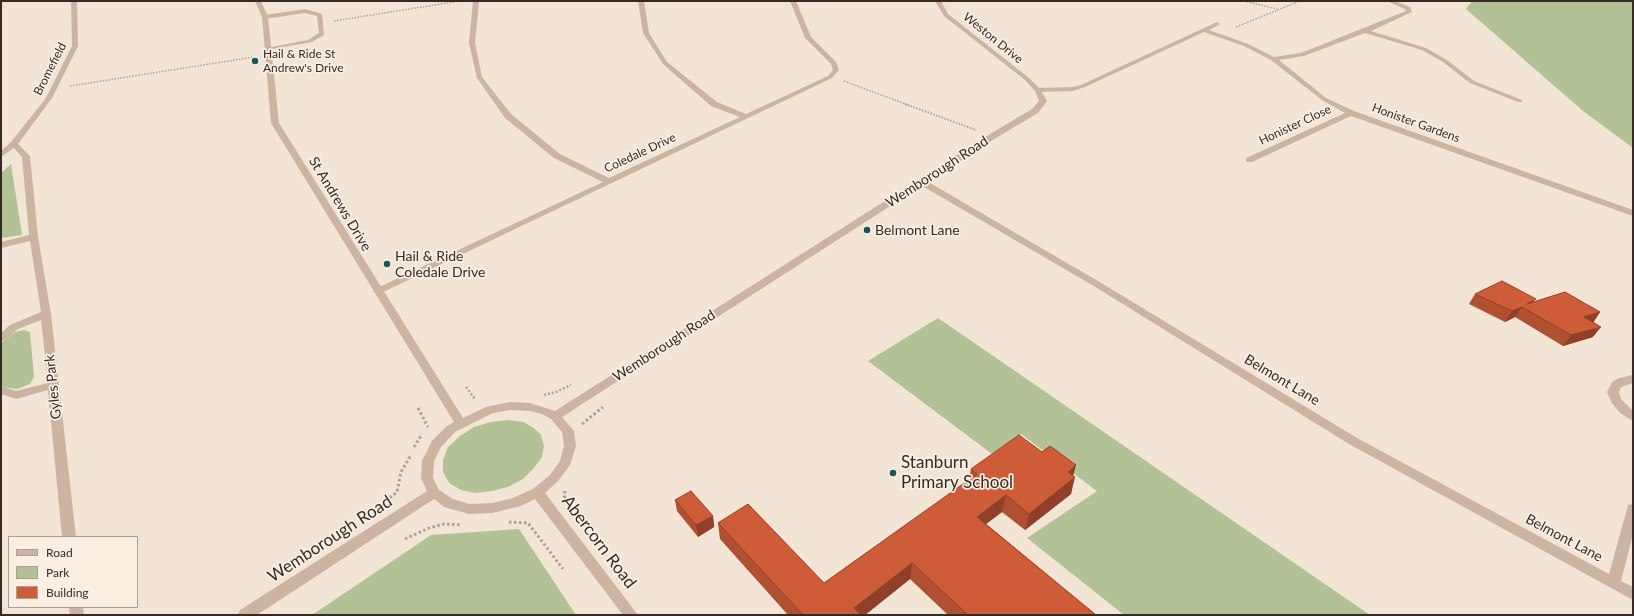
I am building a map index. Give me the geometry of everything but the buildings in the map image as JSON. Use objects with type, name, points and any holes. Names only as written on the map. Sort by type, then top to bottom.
[{"type":"street","name":"Bromefield","points":[[1,155],[14,144],[55,89],[76,46],[74,1]]},
{"type":"street","name":"St Andrews Drive","points":[[258,1],[265,17],[275,123],[461,424]]},
{"type":"street","points":[[476,1],[472,43],[479,77],[508,116],[557,156],[608,181]]},
{"type":"street","points":[[641,1],[646,33],[665,64],[714,104],[744,116]]},
{"type":"street","points":[[792,1],[808,38],[834,63],[836,70],[830,76]]},
{"type":"street","name":"Weston Drive","points":[[938,1],[946,15],[1027,79],[1038,90]]},
{"type":"street","points":[[1273,59],[1302,55],[1365,31],[1409,12],[1408,8],[1390,1]]},
{"type":"street","points":[[265,17],[305,11],[320,15],[322,34],[310,41],[268,52]]},
{"type":"street","points":[[1038,90],[1073,89],[1083,86],[1217,24]]},
{"type":"street","name":"Honister Gardens","points":[[1204,30],[1246,45],[1273,59],[1324,99],[1351,113],[1633,213]]},
{"type":"street","points":[[1365,31],[1424,49],[1445,61],[1472,82],[1520,101]]},
{"type":"street","name":"Coledale Drive","points":[[378,291],[830,76]]},
{"type":"street","name":"Wemborough Road","points":[[555,416],[1035,111],[1043,101],[1038,90]]},
{"type":"street","name":"Honister Close","points":[[1249,160],[1351,113]]},
{"type":"street","name":"Gyles Park","points":[[14,144],[26,156],[34,237],[46,314],[69,536]]},
{"type":"street","name":"Belmont Lane","points":[[922,182],[1049,256],[1353,441],[1614,582],[1633,594]]},
{"type":"street","points":[[1,245],[34,237]]},
{"type":"street","points":[[1,338],[14,327],[46,314]]},
{"type":"street","points":[[1633,380],[1623,381],[1616,385],[1613,392],[1616,400],[1624,410],[1633,417]]},
{"type":"street","points":[[1,390],[16,395],[54,385]]},
{"type":"street","points":[[510,406],[530,407],[546,411],[555,416],[568,431],[570,446],[566,462],[554,478],[537,492],[516,502],[492,508],[468,509],[449,503],[434,493],[427,478],[428,461],[436,444],[451,429],[461,424],[490,410],[510,406]]},
{"type":"street","name":"Abercorn Road","points":[[537,492],[631,615]]},
{"type":"street","name":"Wemborough Road","points":[[245,615],[434,493]]},
{"type":"street","points":[[1614,582],[1633,509]]},
{"type":"path","points":[[321,23],[460,1]]},
{"type":"path","points":[[1244,1],[1278,9]]},
{"type":"path","points":[[1231,28],[1300,1]]},
{"type":"path","points":[[55,89],[268,52]]},
{"type":"path","points":[[830,76],[994,136]]},
{"type":"path","points":[[582,428],[583,423],[603,407]]},
{"type":"path","points":[[377,508],[397,492],[402,472],[419,436],[429,426],[418,408]]},
{"type":"path","points":[[566,484],[564,496],[578,514]]},
{"type":"path","points":[[504,522],[528,523],[563,569]]},
{"type":"path","points":[[405,539],[429,528],[444,524],[467,526]]},
{"type":"green space","points":[[1472,1],[1633,1],[1633,148],[1583,111],[1466,9]]},
{"type":"green space","points":[[11,164],[22,235],[1,238],[1,173]]},
{"type":"green space","points":[[938,318],[1370,615],[1124,615],[1027,538],[1097,491],[1021,434],[992,454],[868,361]]},
{"type":"green space","points":[[24,330],[30,332],[34,377],[30,384],[17,389],[3,387],[1,385],[1,343],[15,332]]},
{"type":"green space","points":[[508,420],[523,422],[534,428],[541,435],[544,446],[542,457],[534,468],[523,479],[508,487],[492,491],[475,493],[461,490],[449,483],[443,472],[443,460],[448,447],[460,436],[474,427],[491,422]]},
{"type":"green space","points":[[519,529],[576,615],[312,615],[431,535]]},
{"type":"place","name":"Hail & Ride St Andrew's Drive","points":[[255,61]]},
{"type":"place","name":"Belmont Lane","points":[[867,230]]},
{"type":"place","name":"Hail & Ride Coledale Drive","points":[[387,264]]},
{"type":"place","name":"Stanburn Primary School","points":[[893,473]]}]
